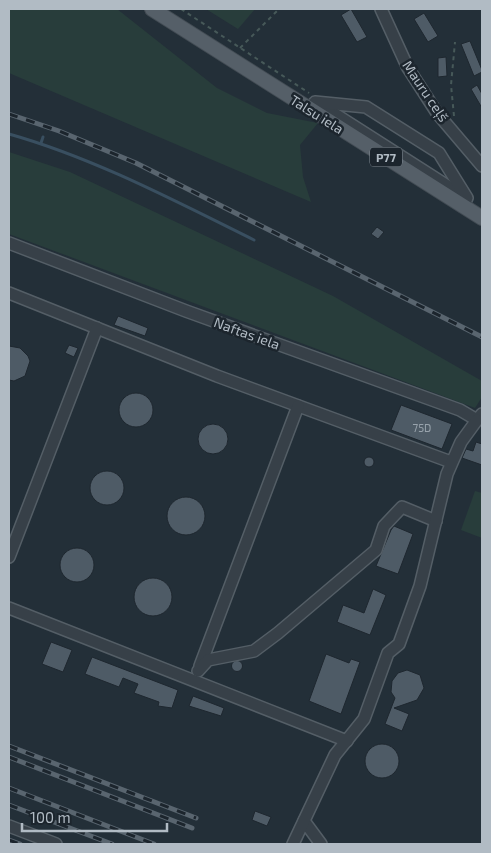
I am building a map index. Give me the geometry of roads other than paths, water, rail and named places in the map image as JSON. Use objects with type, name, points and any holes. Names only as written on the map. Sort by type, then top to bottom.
[{"type":"main road","name":"Talsu iela","points":[[152,9],[229,59],[312,105],[465,202],[482,218]]},
{"type":"street","name":"Mauru ceļš","points":[[381,9],[408,68],[452,130],[482,166]]},
{"type":"street","points":[[312,105],[366,107],[438,153],[465,202]]},
{"type":"street","name":"Naftas iela","points":[[9,243],[186,311],[480,417]]},
{"type":"street","points":[[9,293],[298,406],[451,462]]},
{"type":"street","points":[[9,557],[97,328]]},
{"type":"street","points":[[196,676],[298,406]]},
{"type":"street","points":[[292,844],[336,755],[364,719],[388,653],[399,644],[420,586],[451,462],[461,442],[480,417]]},
{"type":"street","points":[[196,676],[208,660],[254,651],[278,633],[376,550],[384,526],[402,507],[436,521]]},
{"type":"street","points":[[9,608],[196,676],[347,741]]},
{"type":"street","points":[[304,820],[321,844]]},
{"type":"street","points":[[9,826],[56,844]]},
{"type":"waterway","points":[[9,134],[72,155],[134,181],[254,240]]},
{"type":"waterway","points":[[41,143],[43,137]]},
{"type":"railway","points":[[9,114],[59,131],[136,163],[482,337]]},
{"type":"railway","points":[[9,746],[196,818]]},
{"type":"railway","points":[[9,757],[192,828]]},
{"type":"railway","points":[[9,788],[154,844]]},
{"type":"railway","points":[[9,805],[112,844]]},
{"type":"railway","points":[[9,840],[20,844]]}]
